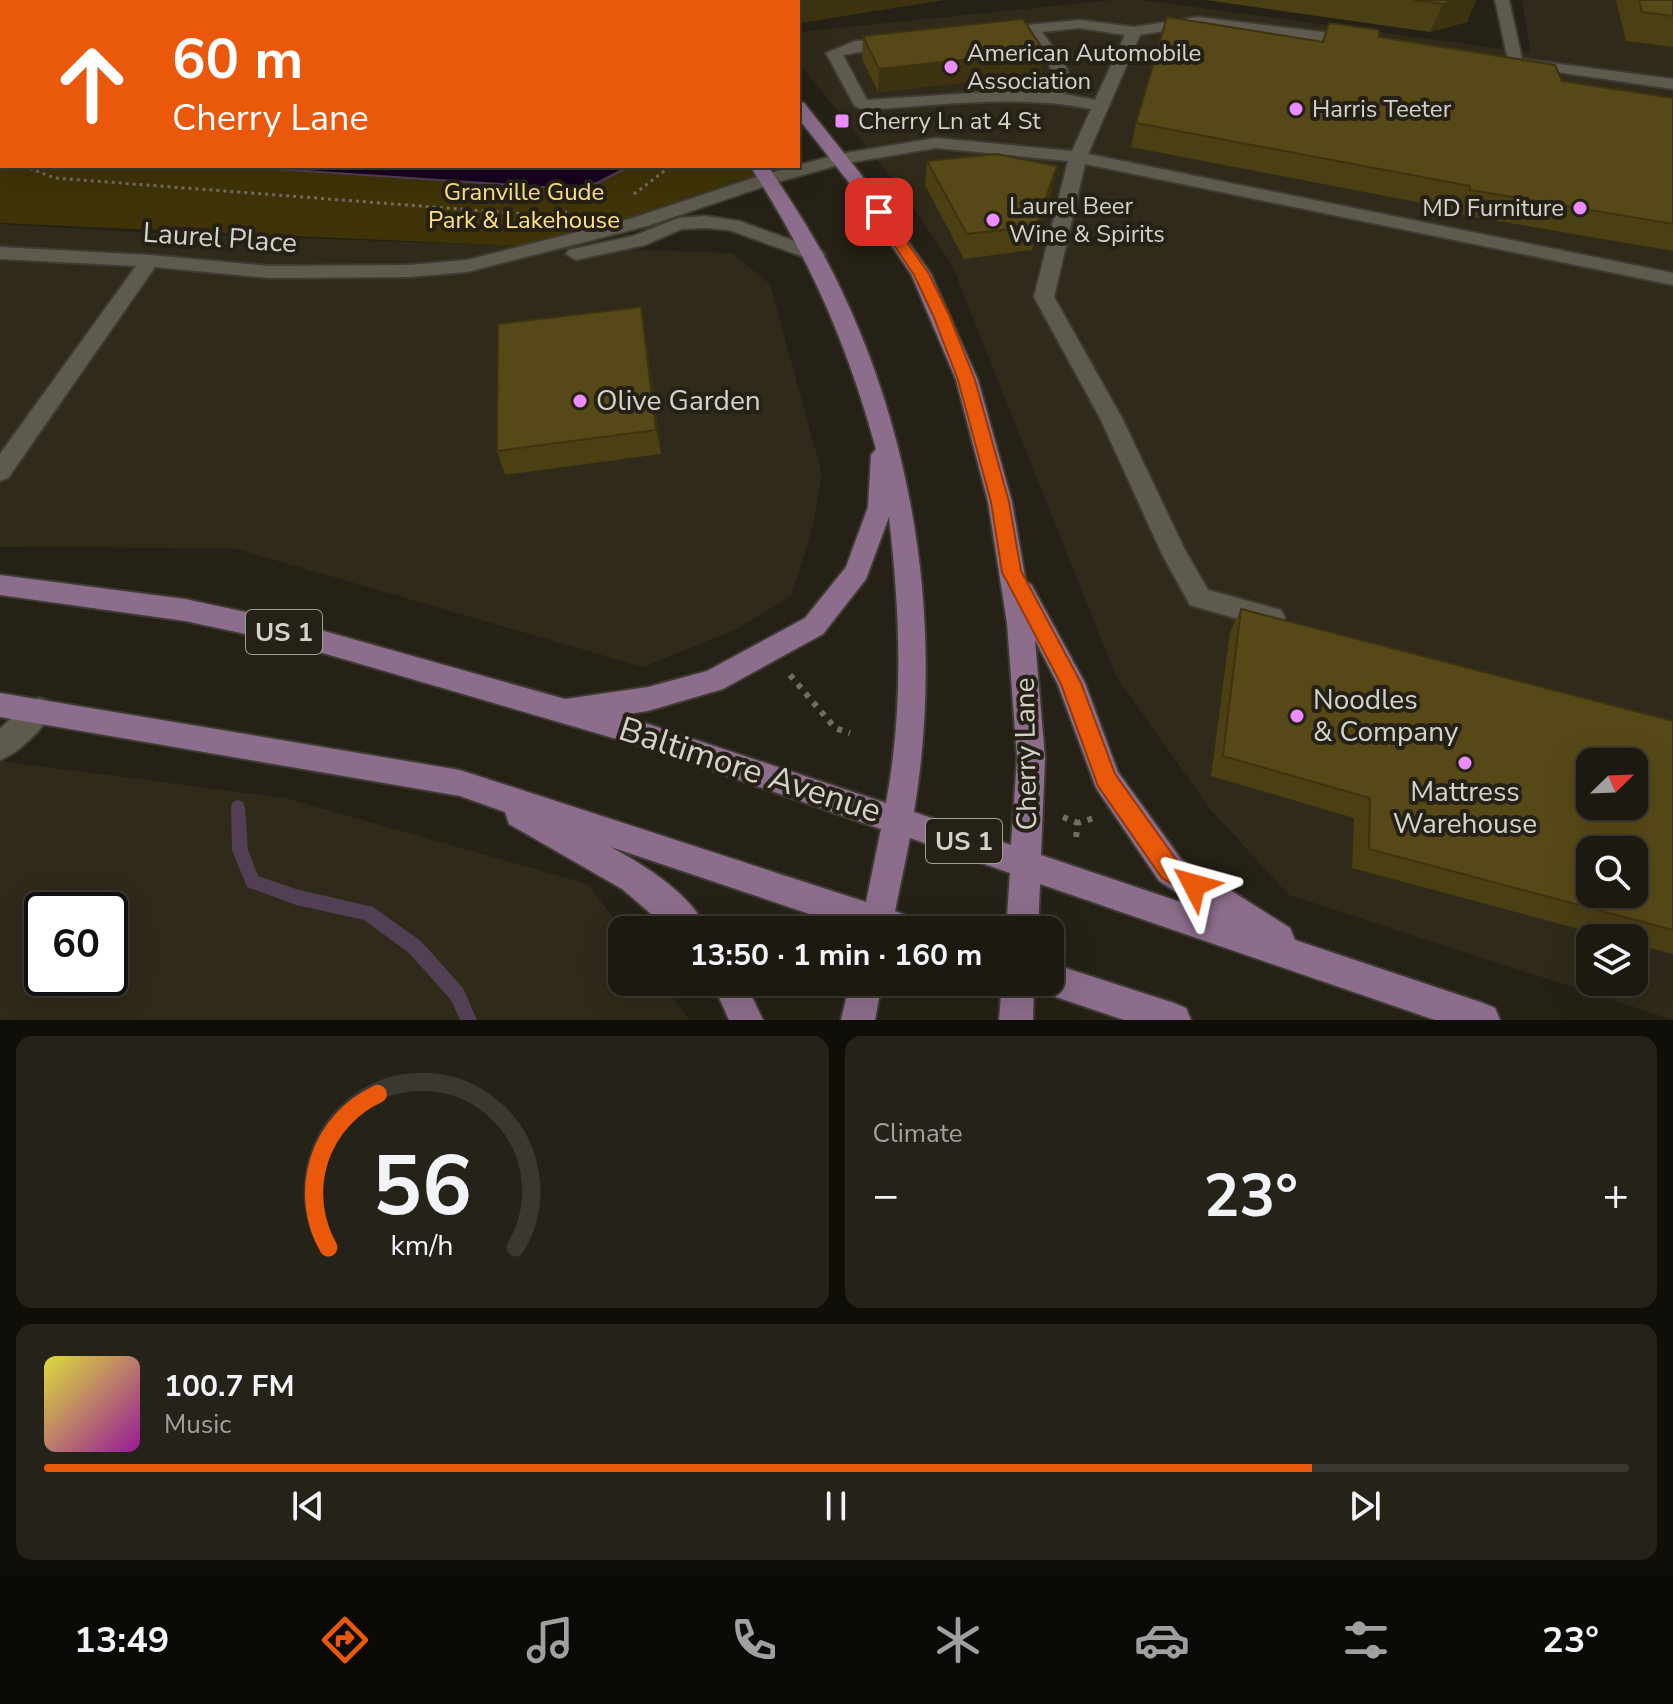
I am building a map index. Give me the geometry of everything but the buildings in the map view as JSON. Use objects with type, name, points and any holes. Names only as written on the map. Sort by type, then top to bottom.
[{"type":"main road","name":"Cherry Lane","points":[[800,109],[840,159],[915,264],[941,315],[967,380],[1000,502],[1020,623],[1031,758],[1023,916]]},
{"type":"main road","points":[[764,172],[832,288],[863,366],[897,480],[910,568],[913,702],[887,916]]},
{"type":"main road","points":[[561,710],[648,699],[713,681],[814,626],[857,572],[880,507],[882,432]]},
{"type":"main road","points":[[1011,572],[1071,683],[1106,779],[1170,870],[1315,961]]},
{"type":"main road","name":"Baltimore Avenue","points":[[0,585],[185,610],[292,633],[561,710],[900,819],[1483,1020]]},
{"type":"main road","points":[[0,705],[460,783],[853,916]]},
{"type":"main road","points":[[460,783],[620,869],[656,895],[677,916]]},
{"type":"main road","points":[[1064,984],[1174,1020]]},
{"type":"main road","points":[[735,996],[746,1020]]},
{"type":"main road","points":[[858,1020],[863,996]]},
{"type":"main road","points":[[1016,1020],[1017,996]]},
{"type":"street","points":[[1502,0],[1507,61],[1673,84]]},
{"type":"street","points":[[986,32],[1080,24],[1134,32],[1198,21],[1373,43]]},
{"type":"street","points":[[1032,28],[1056,62],[1063,80],[1056,97]]},
{"type":"street","points":[[1134,32],[1078,157],[1044,297],[1111,418],[1174,554],[1199,598],[1293,624]]},
{"type":"street","points":[[913,40],[855,46],[834,53],[862,105],[1002,96],[1056,97],[1101,106]]},
{"type":"street","name":"Laurel Place","points":[[800,166],[936,143],[1078,157],[1673,279]]},
{"type":"street","name":"Laurel Place","points":[[0,253],[150,261],[269,272],[467,266],[640,222],[764,172],[787,168]]},
{"type":"street","name":"Laurel Place","points":[[435,269],[470,273],[527,264],[638,241],[679,224],[705,222],[732,225],[815,255]]},
{"type":"street","points":[[0,472],[150,261]]},
{"type":"street","points":[[0,747],[39,710]]},
{"type":"path","points":[[29,168],[55,178],[538,215],[568,212]]},
{"type":"path","points":[[630,197],[668,168]]},
{"type":"path","points":[[790,675],[835,728],[850,733]]},
{"type":"path","points":[[1076,837],[1078,823],[1104,815]]},
{"type":"shaded area","points":[[1112,0],[1143,0],[1531,53],[1522,0],[1673,0],[1673,1020],[1599,996],[1648,996],[1648,924],[1576,924],[1576,988],[1289,895],[1210,809],[1116,676],[952,265],[903,192],[800,64],[800,32]]},
{"type":"shaded area","points":[[261,168],[626,168],[597,183],[572,189]]},
{"type":"shaded area","points":[[0,224],[150,233],[732,253],[770,284],[822,474],[812,530],[791,596],[737,629],[643,667],[233,548],[0,547]]},
{"type":"shaded area","points":[[0,761],[285,798],[588,884],[612,916],[608,916],[608,996],[671,996],[689,1020],[0,1020]]},
{"type":"green space","name":"Granville Gude Park & Lakehouse","points":[[0,168],[760,168],[768,179],[543,247],[0,223]]},
{"type":"waterway","points":[[238,807],[240,850],[252,882],[296,897],[367,913],[415,947],[457,994],[469,1020]]},
{"type":"place","name":"American Automobile Association","points":[[951,67]]},
{"type":"place","name":"Harris Teeter","points":[[1296,109]]},
{"type":"place","name":"Cherry Ln at 4 St","points":[[842,121]]},
{"type":"place","name":"MD Furniture","points":[[1580,208]]},
{"type":"place","name":"Laurel Beer Wine & Spirits","points":[[993,220]]},
{"type":"place","name":"Olive Garden","points":[[580,401]]},
{"type":"place","name":"Noodles & Company","points":[[1297,716]]},
{"type":"place","name":"Mattress Warehouse","points":[[1465,763]]},
{"type":"route","points":[[879,212],[921,274],[941,315],[967,380],[1000,502],[1011,572],[1071,683],[1106,779],[1170,870],[1194,885]]}]
